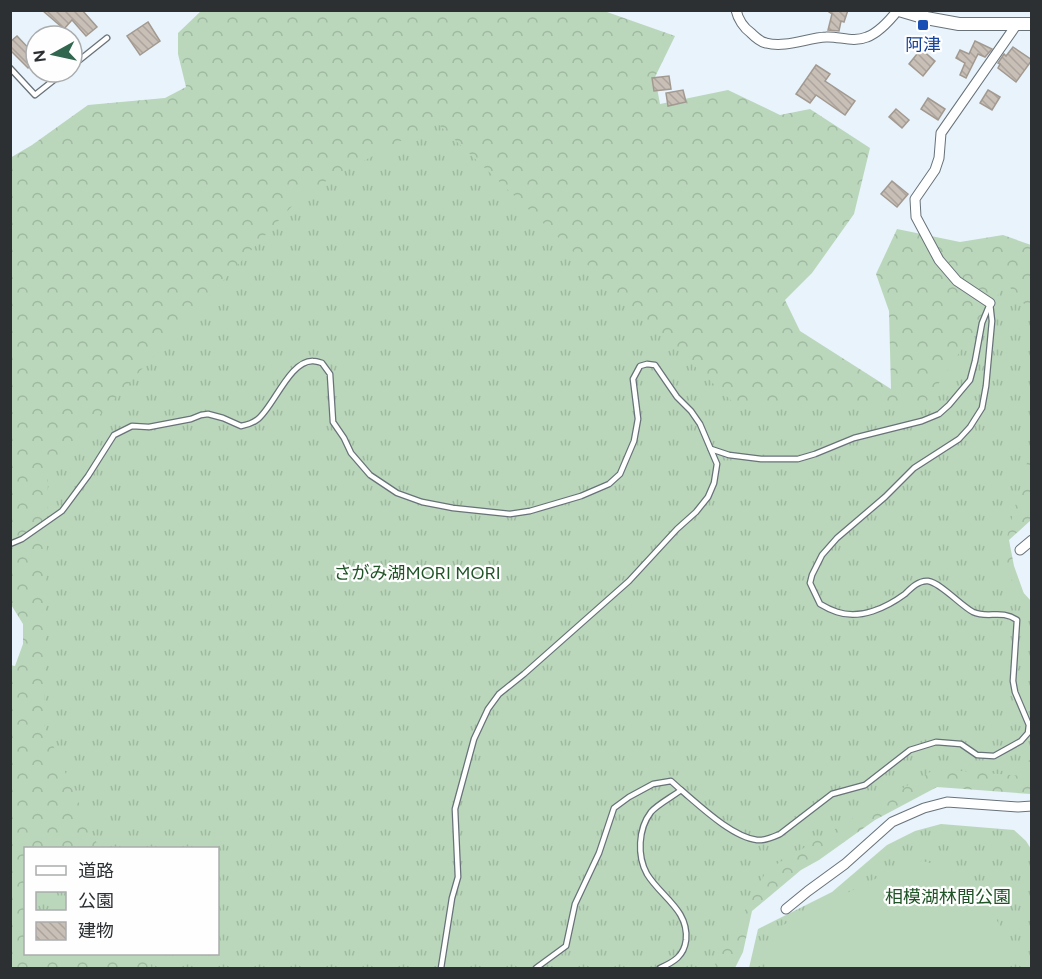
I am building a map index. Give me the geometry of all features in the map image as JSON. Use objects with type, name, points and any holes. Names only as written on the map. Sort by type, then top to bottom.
[{"type":"main road","points":[[899,10],[959,24],[1032,24]]},
{"type":"street","points":[[736,10],[748,31],[765,43],[777,44],[821,37],[837,36],[852,40],[867,37],[889,22],[899,10]]},
{"type":"street","points":[[990,303],[957,281],[939,260],[916,217],[915,199],[935,170],[939,158],[941,133],[1017,24]]},
{"type":"street","points":[[1020,550],[1032,540]]},
{"type":"street","points":[[786,909],[845,864],[892,822],[913,813],[947,802],[1032,806]]},
{"type":"lane","points":[[84,56],[107,38]]},
{"type":"lane","points":[[10,68],[24,83]]},
{"type":"lane","points":[[25,84],[35,95],[49,84]]},
{"type":"lane","points":[[711,449],[729,455],[761,459],[798,459],[854,438],[922,421],[939,414],[970,380],[982,323],[990,303]]},
{"type":"lane","points":[[536,969],[566,946],[575,904],[599,853],[614,808],[653,784],[671,781],[715,818],[741,835],[758,841],[780,834],[832,794],[865,785],[910,750],[936,742],[961,744],[977,755],[994,756],[1021,741],[1028,733],[1029,725],[1015,692],[1013,681],[1017,620],[1012,616],[974,613],[948,594],[940,585],[928,581],[919,583],[896,601],[875,610],[857,615],[838,612],[820,604],[810,583],[822,555],[837,538],[885,497],[914,468],[959,439],[970,427],[982,408],[986,386],[992,321],[990,303]]},
{"type":"lane","points":[[10,544],[22,539],[62,511],[114,435],[132,426],[149,427],[208,414],[241,426],[252,423],[259,419],[296,368],[311,360],[322,363],[330,374],[333,422],[351,453],[370,475],[397,494],[453,508],[510,514],[530,511],[581,496],[609,484],[620,474],[634,441],[638,419],[633,379],[640,366],[655,365],[677,397],[700,424],[717,464],[714,483],[708,497],[696,512],[629,581],[499,694],[488,710],[474,739],[454,809],[458,877],[452,898],[441,969]]},
{"type":"lane","points":[[660,969],[681,956],[687,929],[681,915],[647,874],[640,846],[645,824],[652,811],[681,790]]},
{"type":"green space","name":"さがみ湖MORI MORI","points":[[201,11],[606,11],[675,36],[655,77],[660,104],[728,90],[780,115],[810,109],[870,148],[854,214],[812,273],[785,300],[800,331],[891,389],[889,311],[876,274],[897,229],[960,242],[1003,235],[1031,245],[1031,520],[1009,540],[1014,566],[1028,605],[1031,634],[1031,794],[937,787],[875,820],[801,870],[752,911],[743,952],[735,968],[11,968],[10,665],[15,666],[23,644],[23,624],[10,603],[10,158],[88,105],[165,98],[186,87],[178,54],[178,33]]},
{"type":"green space","name":"さがみ湖MORI MORI","points":[[436,122],[737,406],[925,404],[1006,283],[1031,312],[1031,448],[999,566],[1031,601],[1032,752],[1023,776],[935,769],[767,870],[713,968],[152,968],[146,955],[219,955],[219,847],[99,847],[44,725],[48,471],[304,193]]},
{"type":"green space","name":"相模湖林間公園","points":[[941,824],[1014,830],[1031,849],[1031,968],[749,968],[758,929],[832,892],[887,845],[915,831]]},
{"type":"green space","name":"相模湖林間公園","points":[[922,861],[954,869],[983,897],[1002,929],[1008,952],[1008,968],[766,968],[775,929],[907,863]]},
{"type":"building","points":[[42,10],[82,10],[97,27],[86,36],[84,24],[76,24],[72,20],[68,24],[58,24]]},
{"type":"building","points":[[826,10],[848,10],[844,22],[841,21],[839,31],[828,30],[832,14]]},
{"type":"building","points":[[148,22],[160,41],[140,55],[127,36]]},
{"type":"building","points":[[17,36],[24,43],[24,64],[10,50],[10,42]]},
{"type":"building","points":[[975,41],[992,49],[985,57],[978,54],[966,78],[960,75],[965,63],[956,58],[960,50],[969,54]]},
{"type":"building","points":[[1013,47],[1032,60],[1016,82],[998,68],[1000,64],[998,63],[1004,54],[1006,56]]},
{"type":"building","points":[[921,49],[935,61],[923,76],[909,64]]},
{"type":"building","points":[[816,65],[830,74],[825,81],[855,101],[845,115],[816,95],[810,103],[796,94]]},
{"type":"building","points":[[669,76],[671,89],[654,91],[652,78]]},
{"type":"building","points":[[683,90],[686,102],[668,106],[666,93]]},
{"type":"building","points":[[988,90],[1000,97],[992,110],[980,103]]},
{"type":"building","points":[[928,98],[945,109],[938,120],[921,109]]},
{"type":"building","points":[[896,109],[909,120],[902,128],[889,117]]},
{"type":"building","points":[[892,181],[908,194],[897,207],[881,194]]},
{"type":"place","name":"阿津","points":[[923,25]]}]
